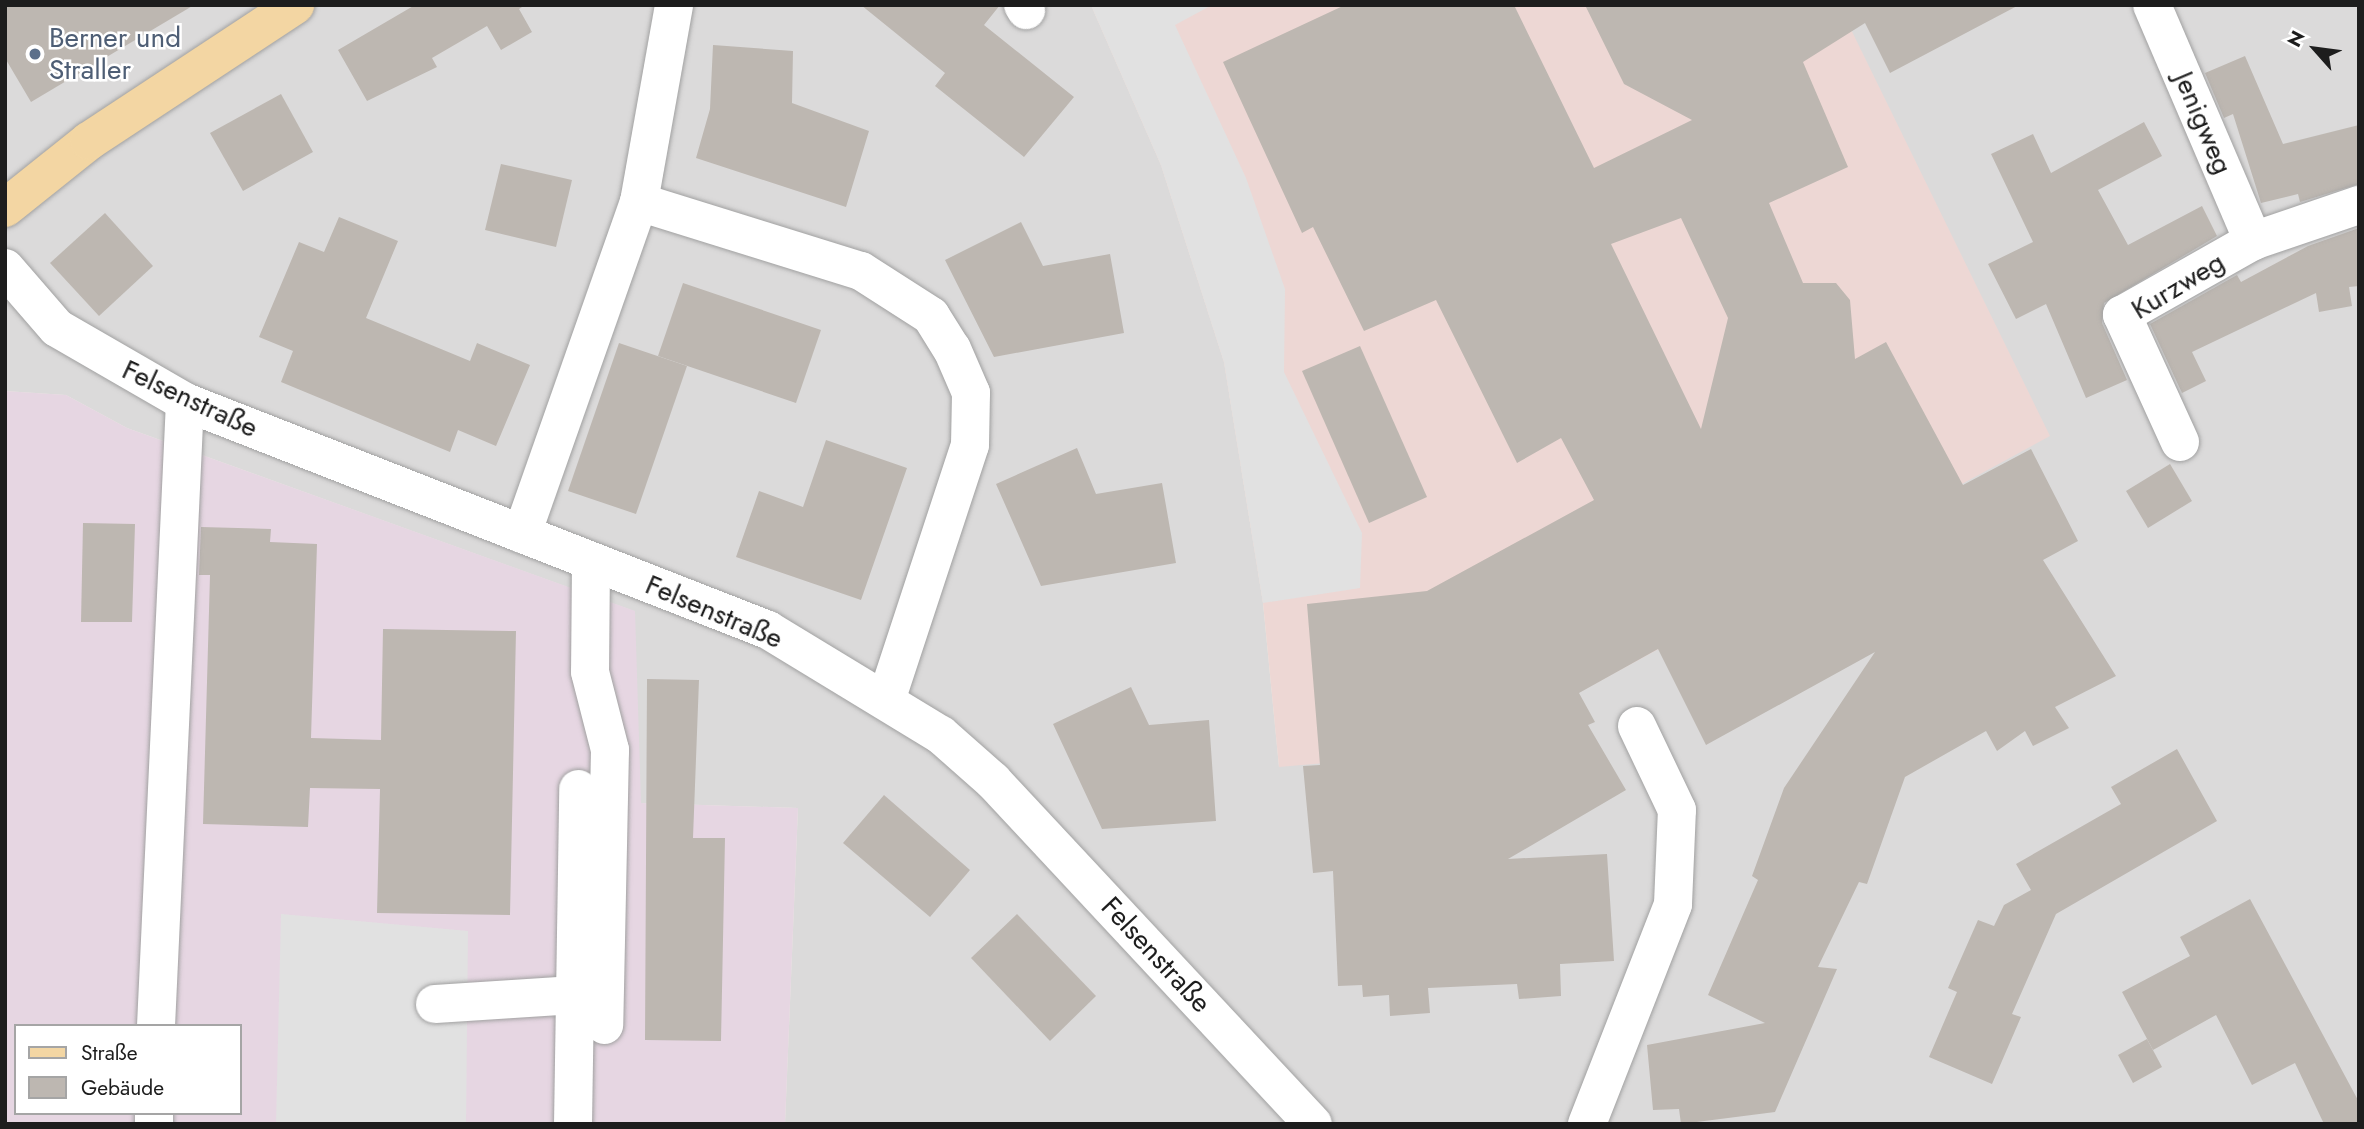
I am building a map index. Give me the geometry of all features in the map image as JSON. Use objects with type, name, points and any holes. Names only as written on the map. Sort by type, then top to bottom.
[{"type":"main road","points":[[5,208],[89,141],[295,5]]},
{"type":"street","points":[[522,534],[639,202],[674,5]]},
{"type":"street","name":"Jenigweg","points":[[2152,5],[2253,241]]},
{"type":"street","points":[[639,202],[860,271],[931,316],[953,349],[971,393],[970,445],[886,701]]},
{"type":"street","name":"Kurzweg","points":[[2180,442],[2122,315],[2253,241],[2359,205]]},
{"type":"street","name":"Felsenstraße","points":[[5,268],[57,328],[185,402],[768,630],[941,735],[993,781],[1313,1124]]},
{"type":"street","points":[[156,1024],[185,402]]},
{"type":"street","points":[[591,561],[590,672],[610,750],[604,1025]]},
{"type":"street","points":[[1587,1124],[1673,904],[1677,810],[1637,726]]},
{"type":"street","points":[[573,1124],[578,789]]},
{"type":"street","points":[[435,1004],[575,995]]},
{"type":"shaded area","points":[[5,5],[1091,5],[1161,165],[1224,362],[1263,603],[1279,767],[1839,5],[2359,5],[2359,1124],[785,1124],[798,808],[640,803],[634,611],[127,428],[66,395],[5,391]]},
{"type":"shaded area","points":[[1091,5],[1839,5],[2050,436],[1473,750],[1279,767],[1263,603],[1224,362],[1161,165]]},
{"type":"shaded area","points":[[1091,5],[1212,5],[1175,25],[1246,178],[1285,289],[1284,372],[1362,533],[1360,588],[1263,603],[1224,362],[1161,165]]},
{"type":"shaded area","points":[[5,391],[66,395],[127,428],[635,611],[641,803],[798,808],[785,1124],[5,1124]]},
{"type":"shaded area","points":[[281,914],[468,931],[466,1124],[276,1124]]},
{"type":"building","points":[[5,5],[194,5],[31,102],[5,58]]},
{"type":"building","points":[[415,5],[525,5],[519,9],[532,32],[501,50],[487,26],[432,58],[437,67],[367,101],[338,50]]},
{"type":"building","points":[[861,5],[1000,5],[984,25],[1074,97],[1024,157],[935,86],[945,73]]},
{"type":"building","points":[[1345,5],[1514,5],[1594,168],[1692,120],[1624,84],[1585,5],[2019,5],[1890,73],[1865,23],[1803,62],[1848,167],[1769,203],[1803,283],[1836,283],[1850,300],[1855,359],[1886,342],[1963,485],[2031,449],[2078,541],[2043,560],[2116,676],[2055,707],[2069,728],[2033,746],[2025,731],[1997,751],[1986,731],[1905,777],[1867,884],[1859,882],[1818,967],[1837,969],[1775,1112],[1681,1124],[1679,1109],[1653,1110],[1647,1045],[1765,1023],[1708,995],[1758,880],[1752,876],[1784,788],[1875,652],[1706,745],[1658,649],[1579,693],[1595,722],[1588,725],[1626,790],[1508,859],[1607,854],[1614,961],[1560,964],[1561,996],[1519,999],[1517,984],[1428,988],[1430,1013],[1390,1016],[1389,995],[1363,997],[1362,985],[1338,986],[1333,871],[1313,873],[1303,766],[1320,765],[1307,604],[1427,591],[1594,500],[1561,438],[1517,463],[1436,300],[1364,331],[1313,227],[1302,233],[1223,62]],"holes":[[[1681,218],[1728,318],[1701,429],[1611,244]]]},
{"type":"building","points":[[713,45],[793,51],[792,103],[869,131],[846,207],[696,158],[710,109]]},
{"type":"building","points":[[2245,56],[2283,144],[2359,125],[2359,184],[2300,202],[2298,194],[2261,203],[2233,114],[2224,118],[2205,73]]},
{"type":"building","points":[[281,94],[313,152],[243,191],[210,133]]},
{"type":"building","points":[[2144,122],[2162,156],[2098,190],[2128,245],[2202,206],[2217,236],[2104,303],[2102,323],[2127,380],[2086,398],[2046,304],[2016,319],[1988,264],[2033,242],[1991,154],[2033,134],[2051,173]]},
{"type":"building","points":[[501,164],[572,180],[556,247],[485,230]]},
{"type":"building","points":[[105,213],[153,266],[99,316],[50,263]]},
{"type":"building","points":[[339,217],[398,241],[366,318],[470,361],[477,343],[530,365],[496,446],[458,430],[450,452],[281,382],[293,351],[259,337],[299,242],[324,252]]},
{"type":"building","points":[[1021,222],[1043,266],[1110,254],[1124,333],[994,357],[945,260]]},
{"type":"building","points":[[2359,228],[2359,286],[2349,287],[2352,306],[2319,312],[2316,293],[2192,352],[2206,381],[2182,393],[2150,324],[2237,275],[2241,282],[2308,246]]},
{"type":"building","points":[[683,283],[821,330],[796,403],[658,356]]},
{"type":"building","points":[[619,343],[687,366],[636,514],[568,491]]},
{"type":"building","points":[[1360,346],[1427,497],[1369,523],[1302,371]]},
{"type":"building","points":[[826,440],[907,468],[861,600],[736,557],[759,491],[803,507]]},
{"type":"building","points":[[1077,448],[1096,494],[1162,483],[1176,563],[1041,586],[996,484]]},
{"type":"building","points":[[2170,464],[2192,501],[2148,528],[2126,491]]},
{"type":"building","points":[[83,523],[135,524],[132,622],[81,622]]},
{"type":"building","points":[[201,527],[271,529],[270,542],[317,544],[311,738],[381,740],[383,629],[516,631],[510,915],[377,913],[380,789],[310,788],[308,827],[203,824],[210,575],[199,575]]},
{"type":"building","points":[[647,679],[699,680],[693,838],[725,838],[721,1041],[645,1040]]},
{"type":"building","points":[[1131,687],[1149,725],[1209,720],[1216,821],[1102,829],[1053,724]]},
{"type":"building","points":[[2177,749],[2217,821],[2056,914],[2012,1014],[2021,1017],[1992,1084],[1929,1057],[1957,992],[1948,988],[1978,920],[1994,926],[2004,905],[2031,890],[2016,864],[2121,804],[2111,787]]},
{"type":"building","points":[[884,795],[970,870],[930,917],[843,843]]},
{"type":"building","points":[[2250,899],[2359,1102],[2359,1124],[2324,1124],[2295,1063],[2252,1085],[2216,1015],[2153,1050],[2122,992],[2190,956],[2180,937]]},
{"type":"building","points":[[1017,914],[1096,996],[1050,1041],[971,958]]},
{"type":"building","points":[[2147,1039],[2162,1067],[2133,1083],[2118,1055]]},
{"type":"place","name":"Berner und Straller","points":[[35,54]]}]
